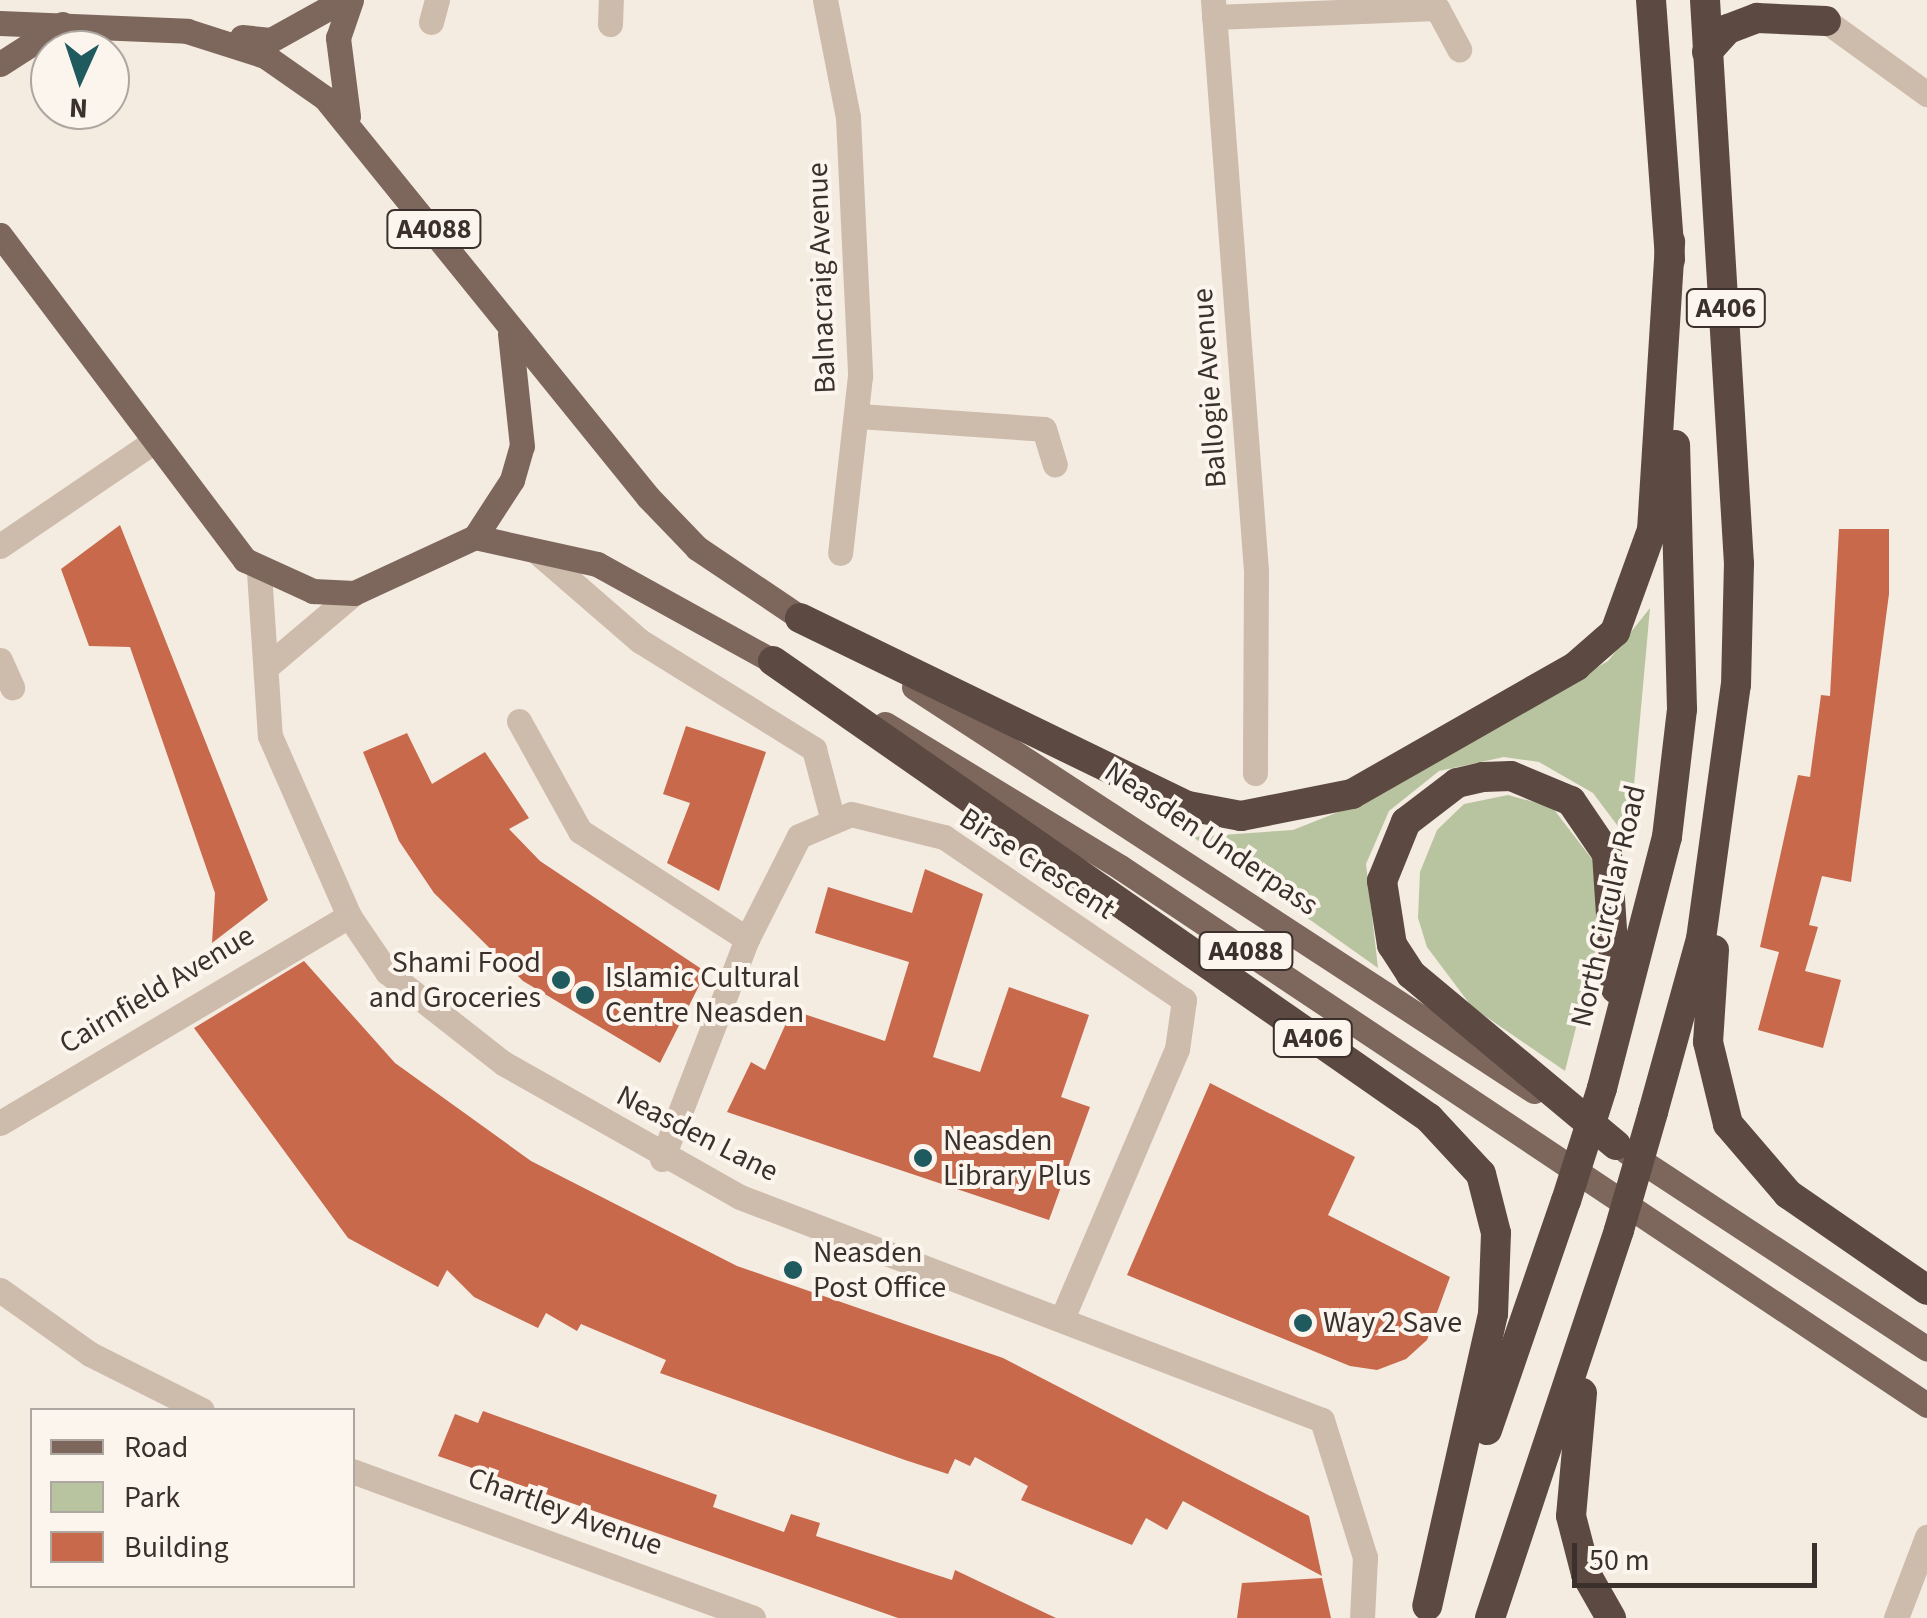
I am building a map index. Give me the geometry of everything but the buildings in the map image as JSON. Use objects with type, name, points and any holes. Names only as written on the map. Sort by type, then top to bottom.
[{"type":"highway","name":"North Circular Road","points":[[1425,1612],[1602,1088],[1667,837],[1682,710],[1670,242],[1652,0]]},
{"type":"highway","name":"A406","points":[[1705,0],[1739,564],[1729,773],[1708,1012],[1713,1079],[1728,1124],[1788,1194],[1927,1290]]},
{"type":"highway","points":[[1799,0],[1826,21]]},
{"type":"highway","points":[[1706,52],[1728,29],[1758,18],[1826,21]]},
{"type":"highway","name":"A406","points":[[800,618],[1188,806],[1241,816],[1352,794],[1576,666],[1615,632],[1652,530],[1670,242]]},
{"type":"highway","name":"A406","points":[[773,661],[1428,1118],[1480,1174],[1496,1232],[1493,1314],[1425,1612]]},
{"type":"highway","name":"A406","points":[[1490,1618],[1599,1296],[1653,1112],[1701,938],[1729,773]]},
{"type":"highway","name":"A406","points":[[1613,1047],[1614,892],[1593,826],[1570,801],[1511,776],[1457,783],[1430,799],[1406,822],[1386,866],[1392,945],[1445,1010],[1616,1144]]},
{"type":"highway","points":[[1599,1296],[1569,1480],[1578,1549],[1611,1618]]},
{"type":"main road","points":[[187,31],[270,40],[343,0]]},
{"type":"main road","points":[[350,0],[338,85],[354,132]]},
{"type":"main road","name":"A4088","points":[[0,23],[187,31],[265,56],[325,98],[509,329]]},
{"type":"main road","points":[[0,64],[62,24]]},
{"type":"main road","points":[[2,240],[150,444],[259,572],[354,593],[475,537],[512,480],[522,446],[509,329]]},
{"type":"main road","name":"Neasden Underpass","points":[[509,329],[697,548],[800,618],[1130,822],[1927,1349]]},
{"type":"main road","name":"A4088","points":[[475,537],[626,577],[1120,868],[1927,1405]]},
{"type":"street","name":"Balnacraig Avenue","points":[[825,0],[848,117],[859,416],[840,554]]},
{"type":"street","points":[[1213,9],[1437,8],[1458,49]]},
{"type":"street","name":"Ballogie Avenue","points":[[1213,9],[1256,570],[1255,772]]},
{"type":"street","points":[[1826,21],[1927,94]]},
{"type":"street","points":[[859,416],[1044,429],[1055,464]]},
{"type":"street","points":[[0,546],[150,444]]},
{"type":"street","points":[[536,551],[640,640],[814,750],[832,817],[800,836],[747,939],[662,1159]]},
{"type":"street","name":"Neasden Lane","points":[[259,572],[270,664],[270,736],[349,916],[387,972],[503,1063],[662,1159],[740,1197],[1064,1314],[1322,1420],[1365,1557],[1362,1618]]},
{"type":"street","points":[[270,664],[354,593]]},
{"type":"street","points":[[0,660],[12,687]]},
{"type":"street","points":[[519,722],[580,831],[747,939]]},
{"type":"street","name":"Birse Crescent","points":[[832,817],[944,838],[1184,1000],[1177,1049],[1064,1314]]},
{"type":"street","name":"Cairnfield Avenue","points":[[0,1122],[349,916]]},
{"type":"street","points":[[0,1290],[90,1354],[198,1408]]},
{"type":"street","name":"Chartley Avenue","points":[[355,1472],[753,1618]]},
{"type":"street","points":[[1896,1618],[1927,1537]]},
{"type":"green space","points":[[1650,608],[1629,841],[1593,793],[1539,762],[1504,757],[1439,771],[1389,811],[1366,864],[1378,968],[1193,837],[1293,830],[1371,799],[1608,661]]},
{"type":"green space","points":[[1508,795],[1552,807],[1598,867],[1602,924],[1565,1071],[1472,1007],[1427,947],[1418,918],[1420,872],[1437,830],[1464,804]]},
{"type":"place","name":"Shami Food and Groceries","points":[[561,980]]},
{"type":"place","name":"Islamic Cultural Centre Neasden","points":[[585,995]]},
{"type":"place","name":"Neasden Library Plus","points":[[923,1158]]},
{"type":"place","name":"Neasden Post Office","points":[[793,1270]]},
{"type":"place","name":"Way 2 Save","points":[[1303,1323]]}]
